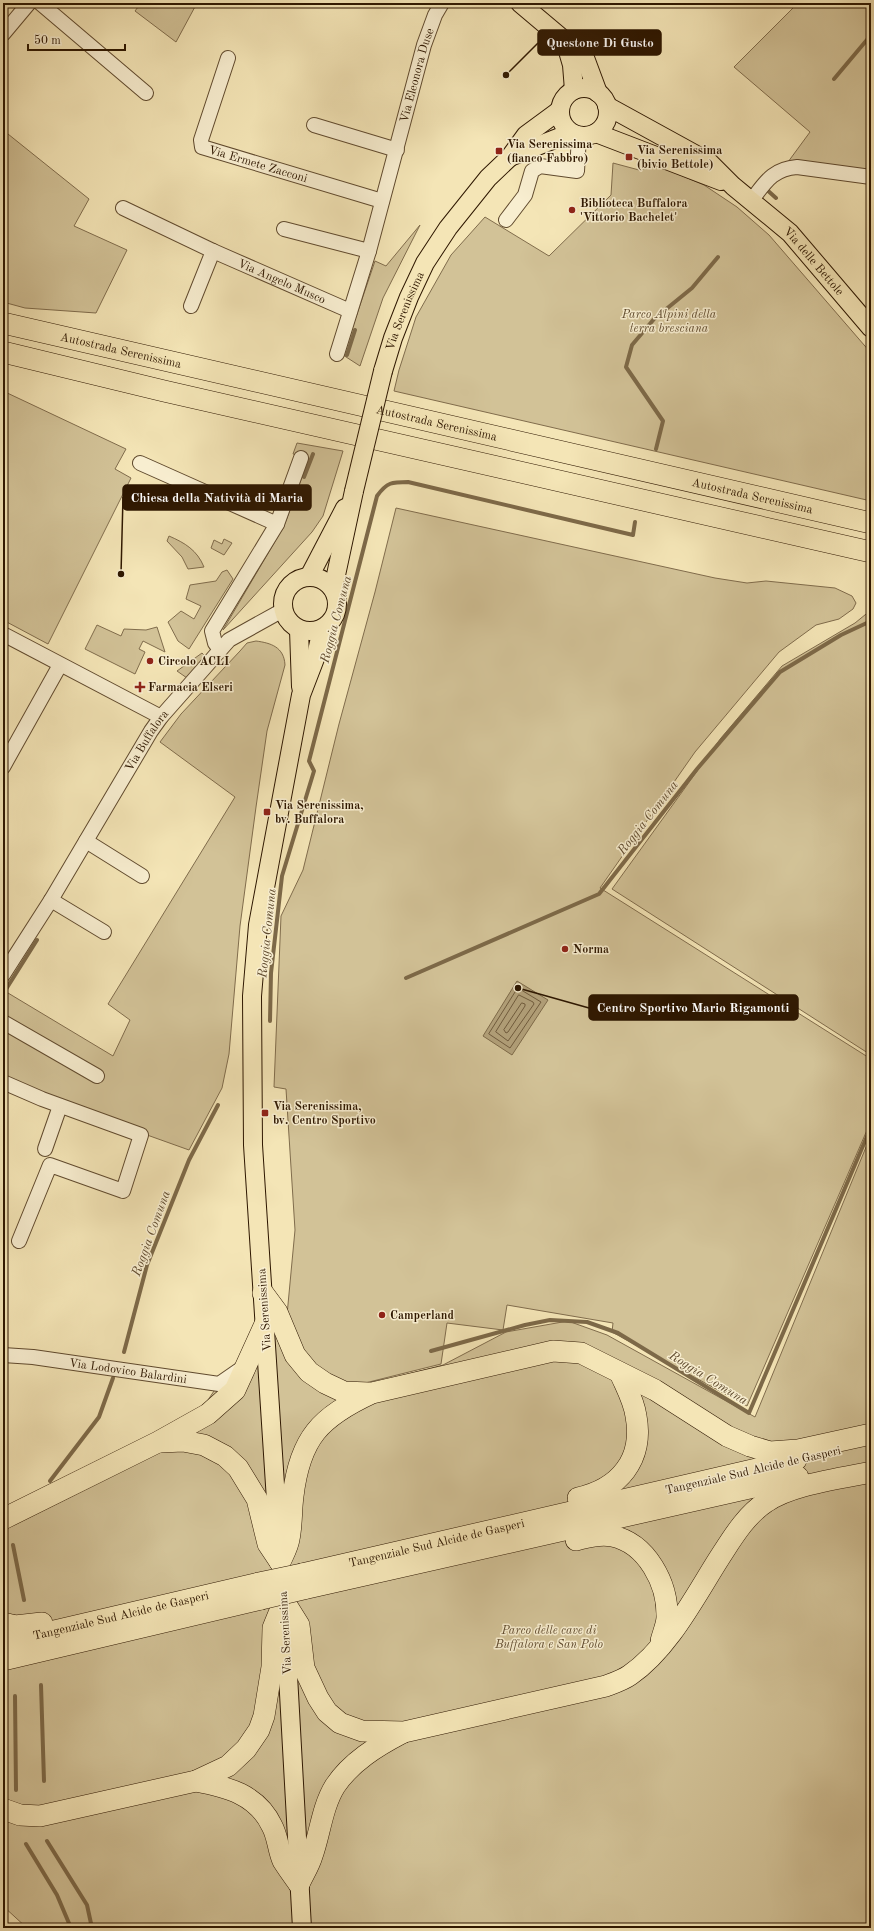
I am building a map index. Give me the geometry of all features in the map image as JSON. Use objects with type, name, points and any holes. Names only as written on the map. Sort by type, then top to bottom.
[{"type":"highway","name":"Autostrada Serenissima","points":[[3,323],[871,523]]},
{"type":"highway","points":[[3,352],[194,398],[871,552]]},
{"type":"highway","points":[[263,1293],[277,1312],[295,1355],[309,1372],[325,1383],[344,1392],[372,1393]]},
{"type":"highway","points":[[3,1520],[158,1442],[208,1414],[235,1390],[265,1324]]},
{"type":"highway","points":[[280,1562],[289,1541],[296,1477],[305,1449],[315,1431],[328,1418],[345,1405],[372,1393],[553,1351],[581,1353],[655,1390],[727,1436],[750,1446],[770,1452],[798,1450],[871,1434]]},
{"type":"highway","points":[[449,1540],[473,1524],[499,1516],[599,1492],[611,1486],[623,1475],[636,1446],[637,1432],[636,1416],[620,1373]]},
{"type":"highway","points":[[158,1442],[183,1441],[204,1445],[225,1456],[238,1468],[257,1499],[268,1544],[280,1562]]},
{"type":"highway","name":"Tangenziale Sud Alcide de Gasperi","points":[[303,1582],[449,1540],[871,1443]]},
{"type":"highway","name":"Tangenziale Sud Alcide de Gasperi","points":[[3,1660],[145,1626],[260,1591],[303,1582],[433,1560],[871,1460]]},
{"type":"highway","points":[[284,1601],[299,1625],[304,1668],[327,1712],[340,1723],[362,1731],[404,1732],[606,1686],[629,1676],[659,1649],[690,1605],[736,1532],[751,1514],[766,1502],[782,1493],[871,1472]]},
{"type":"highway","points":[[433,1560],[469,1562],[483,1561],[593,1536],[613,1536],[635,1547],[644,1555],[654,1567],[661,1580],[666,1600],[667,1618],[659,1649]]},
{"type":"highway","name":"Tangenziale Sud Alcide de Gasperi","points":[[3,1643],[208,1594],[260,1591]]},
{"type":"highway","points":[[3,1623],[15,1626],[36,1624],[158,1596],[208,1594]]},
{"type":"highway","points":[[3,1809],[20,1815],[40,1816],[196,1781],[228,1766],[246,1749],[259,1730],[269,1696],[272,1667],[273,1628],[284,1601]]},
{"type":"highway","points":[[3,1672],[104,1647],[145,1626]]},
{"type":"highway","points":[[299,1884],[312,1856],[321,1821],[335,1786],[356,1763],[378,1746],[404,1732]]},
{"type":"highway","points":[[196,1781],[227,1787],[246,1796],[260,1809],[272,1826],[283,1860],[299,1884]]},
{"type":"main road","points":[[520,3],[565,41],[580,51],[585,58],[603,100],[606,122],[602,128],[582,134],[562,123],[560,110],[562,102],[567,95],[574,90],[586,89],[603,100]]},
{"type":"main road","points":[[565,41],[572,65],[574,90]]},
{"type":"main road","name":"Via delle Bettole","points":[[603,100],[709,162],[733,186],[790,233],[871,328]]},
{"type":"main road","name":"Via Serenissima","points":[[302,1928],[284,1601],[280,1562],[253,1146],[252,996],[258,925],[301,695],[316,656],[322,629],[328,625],[336,612],[337,604],[333,589],[354,491],[383,371],[393,338],[409,297],[425,263],[467,202],[488,178],[510,157],[517,145],[534,128],[560,110]]},
{"type":"main road","name":"Via delle Bettole","points":[[582,134],[704,173],[733,186]]},
{"type":"main road","name":"Via Serenissima","points":[[510,157],[582,134]]},
{"type":"main road","name":"Via Serenissima","points":[[309,576],[354,491]]},
{"type":"main road","points":[[322,629],[307,632],[299,630],[286,619],[282,600],[285,591],[291,584],[299,579],[309,576],[327,582],[333,589]]},
{"type":"main road","name":"Via Serenissima","points":[[299,630],[301,695]]},
{"type":"street","points":[[3,34],[29,3]]},
{"type":"street","points":[[40,3],[146,93]]},
{"type":"street","name":"Via Eleonora Duse","points":[[337,354],[369,251],[424,45],[442,3]]},
{"type":"street","name":"Via Ermete Zacconi","points":[[228,58],[201,140],[202,147],[382,201]]},
{"type":"street","points":[[314,125],[397,150]]},
{"type":"street","points":[[506,220],[525,195],[532,171],[540,166],[577,171],[582,134]]},
{"type":"street","points":[[751,201],[772,175],[788,168],[797,167],[871,177]]},
{"type":"street","name":"Via Angelo Musco","points":[[122,208],[212,251],[350,311]]},
{"type":"street","points":[[284,230],[369,251]]},
{"type":"street","points":[[191,306],[212,251]]},
{"type":"street","points":[[220,650],[215,643],[212,631],[277,524],[301,458]]},
{"type":"street","points":[[140,463],[277,524]]},
{"type":"street","name":"Via Buffalora","points":[[3,975],[51,900],[151,731],[161,717],[229,640],[283,610]]},
{"type":"street","points":[[3,634],[161,717]]},
{"type":"street","points":[[3,767],[60,665]]},
{"type":"street","points":[[86,841],[142,876]]},
{"type":"street","points":[[51,900],[104,932]]},
{"type":"street","points":[[3,1022],[97,1076]]},
{"type":"street","points":[[3,1082],[60,1106],[141,1135],[123,1191],[50,1165],[19,1241]]},
{"type":"street","points":[[46,1149],[60,1106]]},
{"type":"street","name":"Via Lodovico Balardini","points":[[3,1355],[220,1384],[247,1364]]},
{"type":"green space","points":[[134,3],[197,3],[176,42],[135,11],[138,7]]},
{"type":"green space","points":[[798,3],[871,3],[871,171],[788,162],[810,132],[734,67]]},
{"type":"green space","points":[[3,130],[89,199],[74,226],[127,250],[96,313],[25,308],[3,302]]},
{"type":"green space","name":"Parco Alpini della terra bresciana","points":[[613,163],[639,170],[659,166],[704,185],[737,207],[769,235],[871,353],[871,501],[394,391],[416,317],[451,255],[485,217],[549,256],[611,195]]},
{"type":"green space","points":[[420,225],[383,298],[360,366],[343,355],[375,261],[386,266]]},
{"type":"green space","points":[[3,391],[126,449],[115,469],[131,478],[48,644],[3,620]]},
{"type":"green space","points":[[297,443],[343,451],[323,516],[312,532],[223,630],[284,526],[309,458],[293,454]]},
{"type":"green space","points":[[396,508],[715,578],[747,583],[766,581],[835,588],[852,596],[856,603],[853,609],[839,619],[816,625],[779,652],[695,752],[600,888],[871,1059],[871,1121],[747,1406],[612,1332],[613,1323],[507,1305],[503,1330],[447,1323],[441,1364],[357,1385],[333,1382],[307,1360],[287,1315],[295,1230],[286,1089],[274,1087],[281,916],[303,870],[339,724]]},
{"type":"green space","points":[[169,536],[190,548],[198,556],[204,567],[188,569],[182,557],[167,541]]},
{"type":"green space","points":[[224,539],[232,543],[224,555],[211,548],[214,540],[222,544]]},
{"type":"green space","points":[[227,570],[233,579],[189,649],[178,641],[168,622],[181,611],[194,619],[201,606],[186,599],[190,585],[216,581],[222,572]]},
{"type":"green space","points":[[871,610],[871,1055],[612,889],[721,738],[782,666],[855,623]]},
{"type":"green space","points":[[97,625],[121,636],[124,629],[146,630],[157,627],[165,652],[143,641],[139,649],[145,652],[135,674],[85,649]]},
{"type":"green space","points":[[256,641],[267,643],[276,647],[282,654],[285,665],[267,731],[256,807],[240,926],[229,1054],[222,1088],[189,1150],[41,1097],[3,1078],[3,1002],[8,993],[113,1056],[130,1020],[108,1004],[235,797],[160,742],[181,714],[247,643]]},
{"type":"green space","points":[[202,653],[205,656],[187,678],[177,671]]},
{"type":"green space","name":"Parco delle cave di Buffalora e San Polo","points":[[871,1135],[871,1928],[27,1928],[3,1906],[3,1508],[186,1417],[206,1403],[214,1391],[274,1325],[288,1360],[358,1387],[443,1365],[506,1332],[568,1321],[607,1335],[755,1417]]},
{"type":"water","points":[[517,981],[548,1000],[512,1055],[483,1036]]},
{"type":"waterway","name":"Roggia Comuna","points":[[834,79],[871,35]]},
{"type":"waterway","name":"Roggia Comuna","points":[[766,189],[776,198]]},
{"type":"waterway","name":"Roggia Comuna","points":[[656,449],[663,421],[626,367],[632,345],[654,319],[692,288],[718,257]]},
{"type":"waterway","points":[[347,355],[355,330]]},
{"type":"waterway","points":[[304,477],[313,454]]},
{"type":"waterway","name":"Roggia Comuna","points":[[270,1021],[271,973],[282,876],[314,771],[309,761],[377,496],[387,485],[398,482],[408,482],[633,535],[635,522]]},
{"type":"waterway","name":"Roggia Comuna","points":[[406,978],[599,894],[697,769],[780,672],[841,635],[871,621]]},
{"type":"waterway","points":[[3,994],[37,940]]},
{"type":"waterway","name":"Roggia Comuna","points":[[124,1352],[147,1265],[189,1160],[218,1105]]},
{"type":"waterway","name":"Roggia Comuna","points":[[431,1351],[525,1325],[550,1320],[587,1322],[618,1333],[749,1413],[871,1127]]},
{"type":"waterway","name":"Roggia Comuna","points":[[50,1481],[99,1417],[113,1378]]},
{"type":"waterway","name":"Roggia Comuna","points":[[13,1545],[24,1600]]},
{"type":"waterway","name":"Roggia Comuna","points":[[41,1685],[44,1781]]},
{"type":"waterway","points":[[15,1696],[16,1790]]},
{"type":"waterway","name":"Roggia Comuna","points":[[47,1841],[87,1905],[92,1928]]},
{"type":"waterway","points":[[26,1844],[57,1895],[71,1928]]},
{"type":"place","name":"Questone Di Gusto","points":[[506,75]]},
{"type":"place","name":"Via Serenissima (fianco Fabbro)","points":[[499,151]]},
{"type":"place","name":"Via Serenissima (bivio Bettole)","points":[[629,157]]},
{"type":"place","name":"Biblioteca Buffalora 'Vittorio Bachelet'","points":[[572,210]]},
{"type":"place","name":"Chiesa della Natività di Maria","points":[[121,574]]},
{"type":"place","name":"Circolo ACLI","points":[[150,661]]},
{"type":"place","name":"Farmacia Elseri","points":[[140,687]]},
{"type":"place","name":"Via Serenissima, bv. Buffalora","points":[[267,812]]},
{"type":"place","name":"Norma","points":[[565,949]]},
{"type":"place","name":"Centro Sportivo Mario Rigamonti","points":[[518,988]]},
{"type":"place","name":"Via Serenissima, bv. Centro Sportivo","points":[[265,1113]]},
{"type":"place","name":"Camperland","points":[[382,1315]]}]
